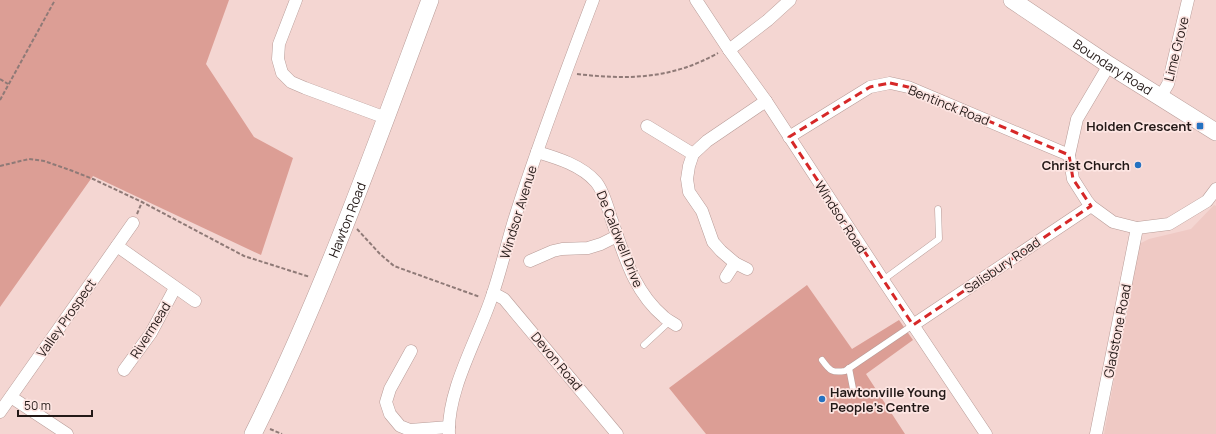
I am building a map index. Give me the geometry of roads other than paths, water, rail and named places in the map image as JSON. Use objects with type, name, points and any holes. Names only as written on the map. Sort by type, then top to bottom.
[{"type":"street","points":[[296,0],[279,44],[278,59],[282,73],[291,82],[386,118]]},
{"type":"street","name":"Hawton Road","points":[[253,434],[269,402],[323,281],[347,222],[430,0]]},
{"type":"street","name":"Windsor Avenue","points":[[449,430],[451,408],[457,386],[492,297],[516,215],[537,152],[593,0]]},
{"type":"street","name":"Windsor Road","points":[[696,0],[728,49],[766,101],[986,434]]},
{"type":"street","points":[[728,49],[768,20],[790,0]]},
{"type":"street","name":"Boundary Road","points":[[1012,0],[1216,132]]},
{"type":"street","name":"Lime Grove","points":[[1161,96],[1168,84],[1188,0]]},
{"type":"street","points":[[1109,64],[1077,119],[1069,154],[1073,179],[1091,206],[1113,222],[1137,228],[1168,224],[1207,201],[1216,189]]},
{"type":"street","name":"Bentinck Road","points":[[789,137],[870,87],[890,83],[908,87],[1069,154]]},
{"type":"street","points":[[747,269],[735,263],[713,242],[702,211],[689,192],[687,178],[693,154],[707,141],[766,101]]},
{"type":"street","points":[[647,126],[693,154]]},
{"type":"street","name":"De Caldwell Drive","points":[[537,152],[573,165],[584,171],[597,183],[606,202],[617,236],[634,279],[655,308],[665,318],[673,323]]},
{"type":"street","name":"Salisbury Road","points":[[913,325],[1091,206]]},
{"type":"street","name":"Valley Prospect","points":[[0,412],[133,224]]},
{"type":"street","name":"Gladstone Road","points":[[1096,434],[1137,228]]},
{"type":"street","points":[[530,260],[562,249],[588,248],[601,244],[617,236]]},
{"type":"street","name":"Rivermead","points":[[117,246],[195,301]]},
{"type":"street","points":[[726,277],[735,263]]},
{"type":"street","name":"Rivermead","points":[[124,370],[151,333],[175,288]]},
{"type":"street","name":"Devon Road","points":[[492,297],[504,299],[617,434]]},
{"type":"street","points":[[411,351],[390,389],[386,402],[390,414],[400,426],[408,432],[449,430]]},
{"type":"street","points":[[11,397],[67,434]]},
{"type":"lane","points":[[883,280],[939,239],[938,209]]},
{"type":"lane","points":[[644,345],[673,323]]},
{"type":"lane","points":[[822,360],[829,369],[836,372],[846,371],[913,325]]},
{"type":"lane","points":[[849,368],[854,394]]},
{"type":"place","name":"Holden Crescent","points":[[1200,126]]},
{"type":"place","name":"Christ Church","points":[[1138,165]]},
{"type":"place","name":"Hawtonville Young People's Centre","points":[[822,399]]}]
